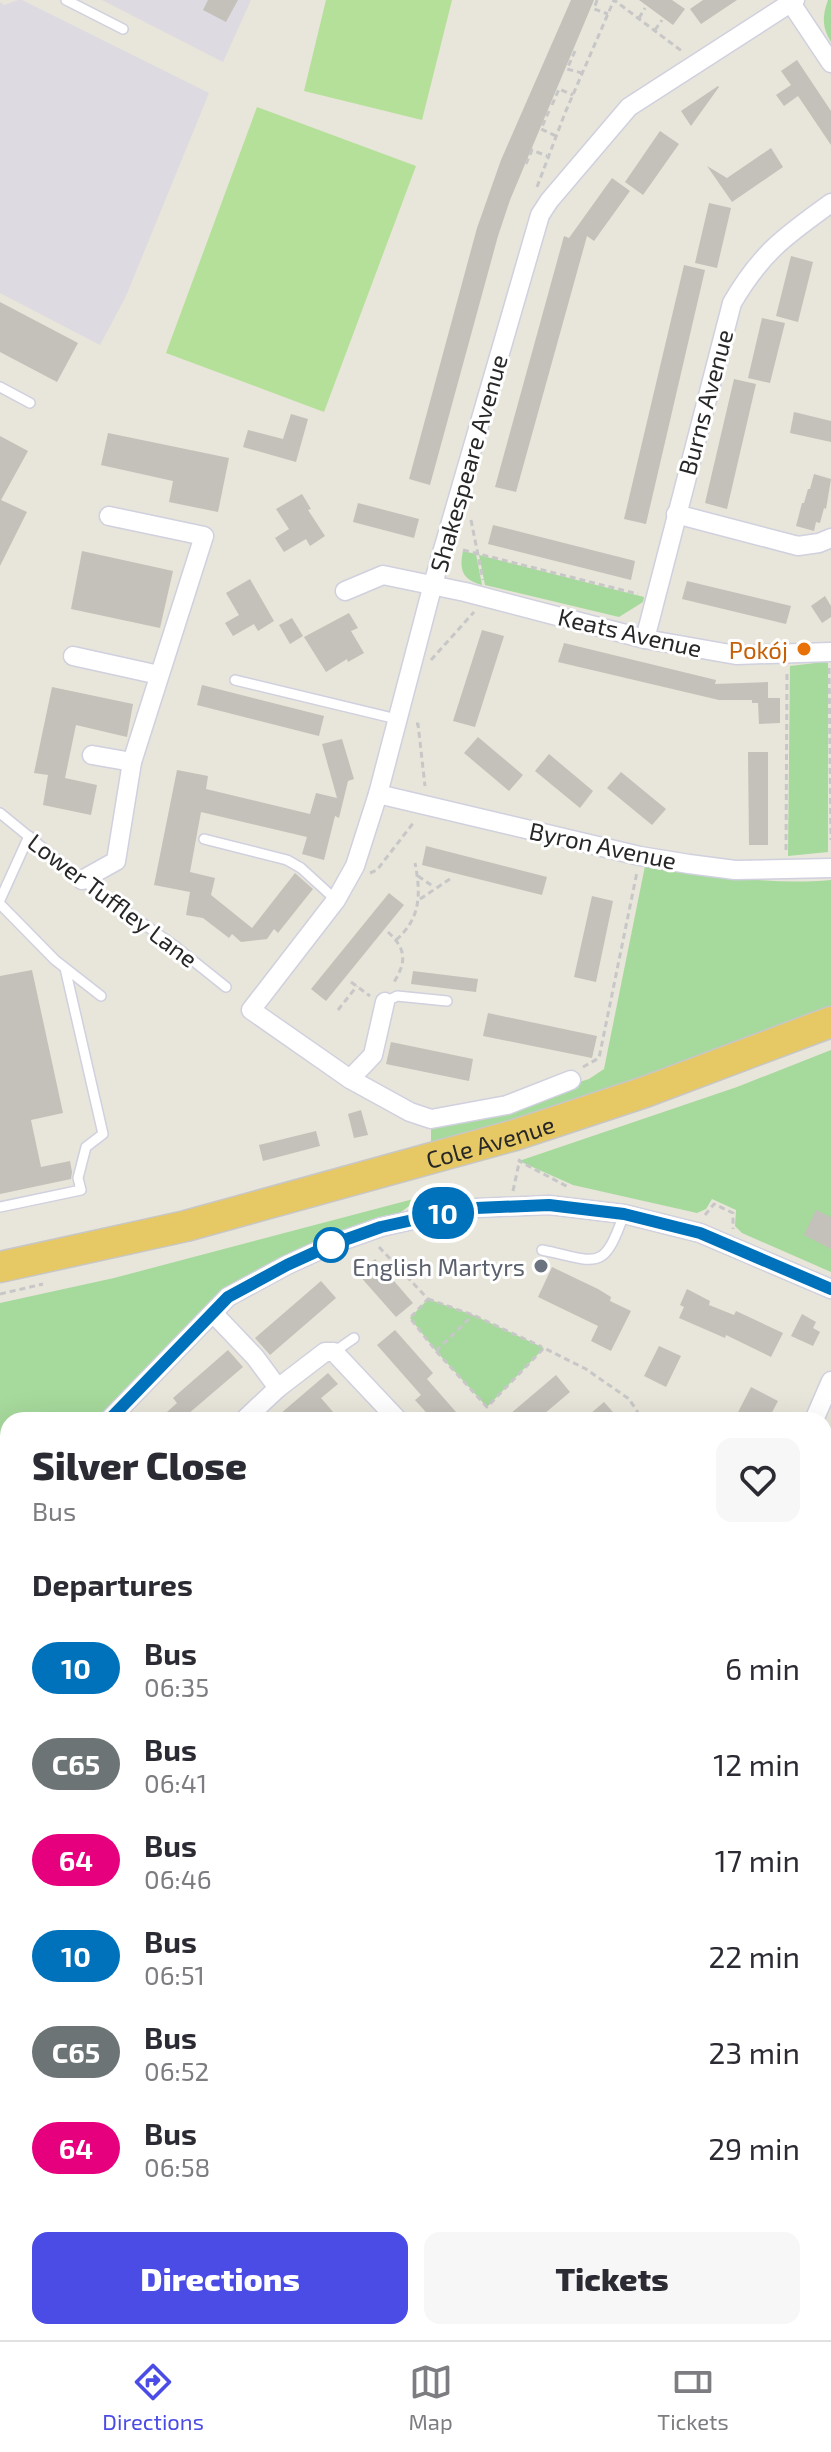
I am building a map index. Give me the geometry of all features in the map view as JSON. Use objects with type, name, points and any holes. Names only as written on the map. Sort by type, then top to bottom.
[{"type":"highway","name":"Cole Avenue","points":[[0,1267],[186,1226],[515,1135],[645,1092],[831,1022]]},
{"type":"street","points":[[793,1],[831,63]]},
{"type":"street","name":"Shakespeare Avenue","points":[[350,1079],[251,1010],[336,900],[355,866],[378,794],[443,547],[540,215],[629,107],[793,1]]},
{"type":"street","name":"Burns Avenue","points":[[645,639],[732,303],[747,276],[766,254],[785,236],[831,203]]},
{"type":"street","points":[[676,514],[798,546],[831,538]]},
{"type":"street","points":[[82,880],[116,861],[132,762],[204,536],[109,516]]},
{"type":"street","name":"Keats Avenue","points":[[345,591],[383,575],[433,584],[645,639],[736,655],[830,652]]},
{"type":"street","points":[[73,656],[159,675]]},
{"type":"street","points":[[92,755],[132,762]]},
{"type":"street","name":"Byron Avenue","points":[[378,794],[640,856],[735,870],[831,868]]},
{"type":"street","points":[[383,996],[373,1055],[350,1079],[410,1112],[431,1119],[507,1105],[571,1080]]},
{"type":"street","points":[[117,1412],[228,1297],[287,1265],[366,1232],[389,1224],[476,1208],[549,1205],[624,1214],[700,1233],[831,1289]]},
{"type":"street","points":[[213,1313],[255,1357],[278,1388]]},
{"type":"street","points":[[252,1412],[325,1352],[334,1352],[390,1412]]},
{"type":"street","points":[[817,1412],[831,1381]]},
{"type":"lane","points":[[66,0],[123,29]]},
{"type":"lane","points":[[0,387],[30,403]]},
{"type":"lane","points":[[235,680],[397,719]]},
{"type":"lane","name":"Lower Tuffley Lane","points":[[0,813],[82,880],[226,987]]},
{"type":"lane","points":[[29,836],[0,902],[65,968],[101,996]]},
{"type":"lane","points":[[204,839],[287,860],[301,868],[336,900]]},
{"type":"lane","points":[[0,1207],[81,1190],[78,1178],[86,1147],[103,1134],[65,968]]},
{"type":"lane","points":[[383,996],[447,1001]]},
{"type":"lane","points":[[542,1250],[590,1261],[599,1258],[611,1247],[624,1214]]},
{"type":"lane","points":[[334,1352],[354,1338]]},
{"type":"path","points":[[597,0],[594,9],[608,14]]},
{"type":"path","points":[[540,215],[537,183],[614,0],[681,49],[692,67]]},
{"type":"path","points":[[619,3],[626,0]]},
{"type":"path","points":[[638,18],[645,8]]},
{"type":"path","points":[[655,30],[662,20]]},
{"type":"path","points":[[575,51],[567,69],[582,73]]},
{"type":"path","points":[[552,105],[559,89],[573,95]]},
{"type":"path","points":[[549,111],[541,129],[556,136]]},
{"type":"path","points":[[526,164],[532,150],[548,156]]},
{"type":"path","points":[[466,526],[470,515],[484,587]]},
{"type":"path","points":[[443,547],[648,597]]},
{"type":"path","points":[[432,652],[429,663],[480,605]]},
{"type":"path","points":[[830,652],[831,840]]},
{"type":"path","points":[[786,870],[787,654]]},
{"type":"path","points":[[355,866],[370,873],[377,870],[426,805],[418,724],[397,719]]},
{"type":"path","points":[[571,1080],[573,1072],[599,1058],[640,856]]},
{"type":"path","points":[[396,940],[417,912],[420,899],[415,863]]},
{"type":"path","points":[[418,876],[435,888]]},
{"type":"path","points":[[420,899],[453,877]]},
{"type":"path","points":[[351,982],[383,996],[402,969],[400,943],[388,932]]},
{"type":"path","points":[[338,1010],[357,986]]},
{"type":"path","points":[[366,1232],[428,1299],[473,1315],[586,1369],[629,1399],[638,1412]]},
{"type":"path","points":[[428,1299],[410,1318],[487,1407],[544,1348]]},
{"type":"path","points":[[436,1351],[473,1315]]},
{"type":"shaded area","points":[[18,0],[209,93],[126,296],[100,345],[0,293],[0,2],[4,5]]},
{"type":"shaded area","points":[[102,0],[251,0],[223,62]]},
{"type":"green space","points":[[326,0],[452,0],[422,120],[304,91]]},
{"type":"green space","points":[[828,0],[831,0],[831,42],[824,22]]},
{"type":"green space","points":[[257,107],[416,166],[324,412],[166,353]]},
{"type":"green space","points":[[463,551],[476,554],[482,585],[466,577],[461,563]]},
{"type":"green space","points":[[479,555],[644,597],[643,602],[619,617],[485,585]]},
{"type":"green space","points":[[828,663],[828,852],[788,856],[790,666]]},
{"type":"green space","points":[[645,866],[761,880],[831,880],[831,1010],[607,1092],[431,1146],[431,1124],[445,1124],[589,1079],[604,1069]]},
{"type":"green space","points":[[831,1050],[831,1272],[742,1233],[735,1226],[736,1210],[712,1199],[706,1209],[697,1213],[573,1185],[519,1161],[737,1087]]},
{"type":"green space","points":[[421,1197],[381,1227],[228,1297],[117,1412],[0,1412],[0,1303],[114,1278]]},
{"type":"green space","points":[[428,1299],[473,1315],[544,1348],[487,1407],[410,1318]]},
{"type":"building","points":[[208,0],[238,0],[226,22],[203,10]]},
{"type":"building","points":[[571,0],[594,0],[510,200],[430,485],[409,479],[477,228],[501,160]]},
{"type":"building","points":[[639,0],[672,0],[685,9],[673,25]]},
{"type":"building","points":[[703,0],[737,0],[701,24],[690,9]]},
{"type":"building","points":[[797,60],[831,111],[831,145],[798,96],[784,106],[776,95],[791,85],[781,71]]},
{"type":"building","points":[[719,87],[691,126],[681,111]]},
{"type":"building","points":[[660,131],[679,144],[643,195],[625,182]]},
{"type":"building","points":[[771,148],[783,167],[732,202],[707,166],[727,178]]},
{"type":"building","points":[[612,178],[630,191],[594,241],[587,236],[516,492],[495,487],[564,236],[569,238]]},
{"type":"building","points":[[709,203],[731,208],[717,268],[695,263]]},
{"type":"building","points":[[791,256],[813,262],[798,322],[776,316]]},
{"type":"building","points":[[684,265],[705,270],[646,524],[624,519]]},
{"type":"building","points":[[0,302],[78,343],[57,382],[0,352]]},
{"type":"building","points":[[762,318],[785,323],[770,383],[748,378]]},
{"type":"building","points":[[734,379],[756,384],[727,509],[705,503]]},
{"type":"building","points":[[794,412],[831,421],[831,442],[790,433]]},
{"type":"building","points":[[291,414],[308,419],[296,462],[243,447],[248,430],[283,439]]},
{"type":"building","points":[[108,433],[229,458],[218,512],[169,502],[173,481],[101,465]]},
{"type":"building","points":[[0,436],[28,451],[1,500],[27,512],[0,566]]},
{"type":"building","points":[[814,474],[831,479],[826,509],[820,523],[816,522],[814,531],[796,526]]},
{"type":"building","points":[[302,494],[311,509],[308,510],[325,536],[310,546],[306,539],[284,552],[275,538],[289,529],[276,509]]},
{"type":"building","points":[[358,503],[419,519],[414,538],[353,522]]},
{"type":"building","points":[[493,525],[635,561],[631,580],[488,544]]},
{"type":"building","points":[[82,551],[173,571],[160,628],[71,609]]},
{"type":"building","points":[[250,579],[274,621],[258,631],[254,624],[233,636],[225,623],[239,615],[226,593]]},
{"type":"building","points":[[687,581],[791,606],[786,624],[682,599]]},
{"type":"building","points":[[825,596],[831,606],[831,617],[822,623],[811,606]]},
{"type":"building","points":[[349,613],[358,628],[351,631],[364,653],[326,672],[304,637]]},
{"type":"building","points":[[292,618],[303,636],[290,644],[279,625]]},
{"type":"building","points":[[482,630],[504,636],[475,727],[453,721]]},
{"type":"building","points":[[564,643],[716,680],[715,684],[768,682],[768,698],[780,698],[780,723],[759,724],[758,703],[752,703],[752,700],[719,700],[558,662]]},
{"type":"building","points":[[202,685],[324,716],[319,736],[197,705]]},
{"type":"building","points":[[52,687],[133,704],[127,737],[76,725],[65,778],[97,785],[91,815],[43,805],[48,775],[34,773]]},
{"type":"building","points":[[478,737],[523,775],[509,791],[464,753]]},
{"type":"building","points":[[342,739],[354,779],[348,781],[339,818],[335,816],[324,860],[302,854],[307,837],[201,812],[190,872],[215,878],[211,895],[252,928],[295,873],[313,889],[278,933],[274,929],[267,939],[241,942],[232,934],[229,938],[203,918],[186,915],[190,892],[154,885],[177,770],[208,776],[206,789],[310,814],[316,793],[337,798],[322,744]]},
{"type":"building","points":[[748,752],[768,752],[768,845],[749,845]]},
{"type":"building","points":[[549,754],[593,791],[580,808],[535,771]]},
{"type":"building","points":[[621,772],[666,809],[652,825],[607,788]]},
{"type":"building","points":[[426,846],[547,877],[542,895],[422,865]]},
{"type":"building","points":[[389,893],[404,905],[326,1001],[311,989]]},
{"type":"building","points":[[592,896],[613,901],[596,982],[574,977]]},
{"type":"building","points":[[32,970],[63,1113],[31,1120],[41,1167],[70,1161],[71,1179],[0,1194],[0,976]]},
{"type":"building","points":[[413,971],[478,979],[476,992],[411,984]]},
{"type":"building","points":[[488,1013],[597,1036],[592,1058],[483,1036]]},
{"type":"building","points":[[391,1042],[473,1059],[469,1081],[386,1064]]},
{"type":"building","points":[[361,1110],[368,1135],[354,1138],[348,1114]]},
{"type":"building","points":[[316,1131],[320,1146],[263,1161],[259,1145]]},
{"type":"building","points":[[816,1210],[831,1217],[831,1249],[804,1235]]},
{"type":"building","points":[[375,1259],[413,1303],[396,1317],[358,1274]]},
{"type":"building","points":[[552,1267],[598,1289],[611,1297],[610,1301],[631,1311],[611,1351],[591,1341],[598,1326],[538,1297]]},
{"type":"building","points":[[321,1281],[336,1298],[270,1355],[255,1338]]},
{"type":"building","points":[[687,1289],[710,1301],[709,1305],[734,1315],[736,1311],[783,1333],[771,1357],[726,1335],[725,1338],[679,1318],[684,1307],[680,1305]]},
{"type":"building","points":[[802,1314],[816,1322],[813,1328],[820,1332],[813,1346],[791,1336]]},
{"type":"building","points":[[395,1330],[433,1373],[427,1379],[456,1412],[426,1412],[415,1400],[421,1395],[377,1345]]},
{"type":"building","points":[[659,1346],[681,1356],[666,1387],[644,1376]]},
{"type":"building","points":[[228,1350],[243,1367],[190,1412],[167,1412],[177,1403],[173,1398]]},
{"type":"building","points":[[328,1373],[338,1384],[321,1398],[333,1412],[282,1412]]},
{"type":"building","points":[[556,1375],[570,1392],[546,1412],[512,1412]]},
{"type":"building","points":[[751,1387],[778,1401],[772,1412],[738,1412]]},
{"type":"building","points":[[604,1402],[613,1412],[592,1412]]},
{"type":"bus line","name":"10","points":[[117,1412],[228,1297],[333,1244],[381,1227],[440,1214],[476,1208],[549,1205],[624,1214],[700,1233],[831,1289]]},
{"type":"place","name":"Pokój","points":[[804,649]]},
{"type":"place","name":"English Martyrs","points":[[541,1266]]}]
